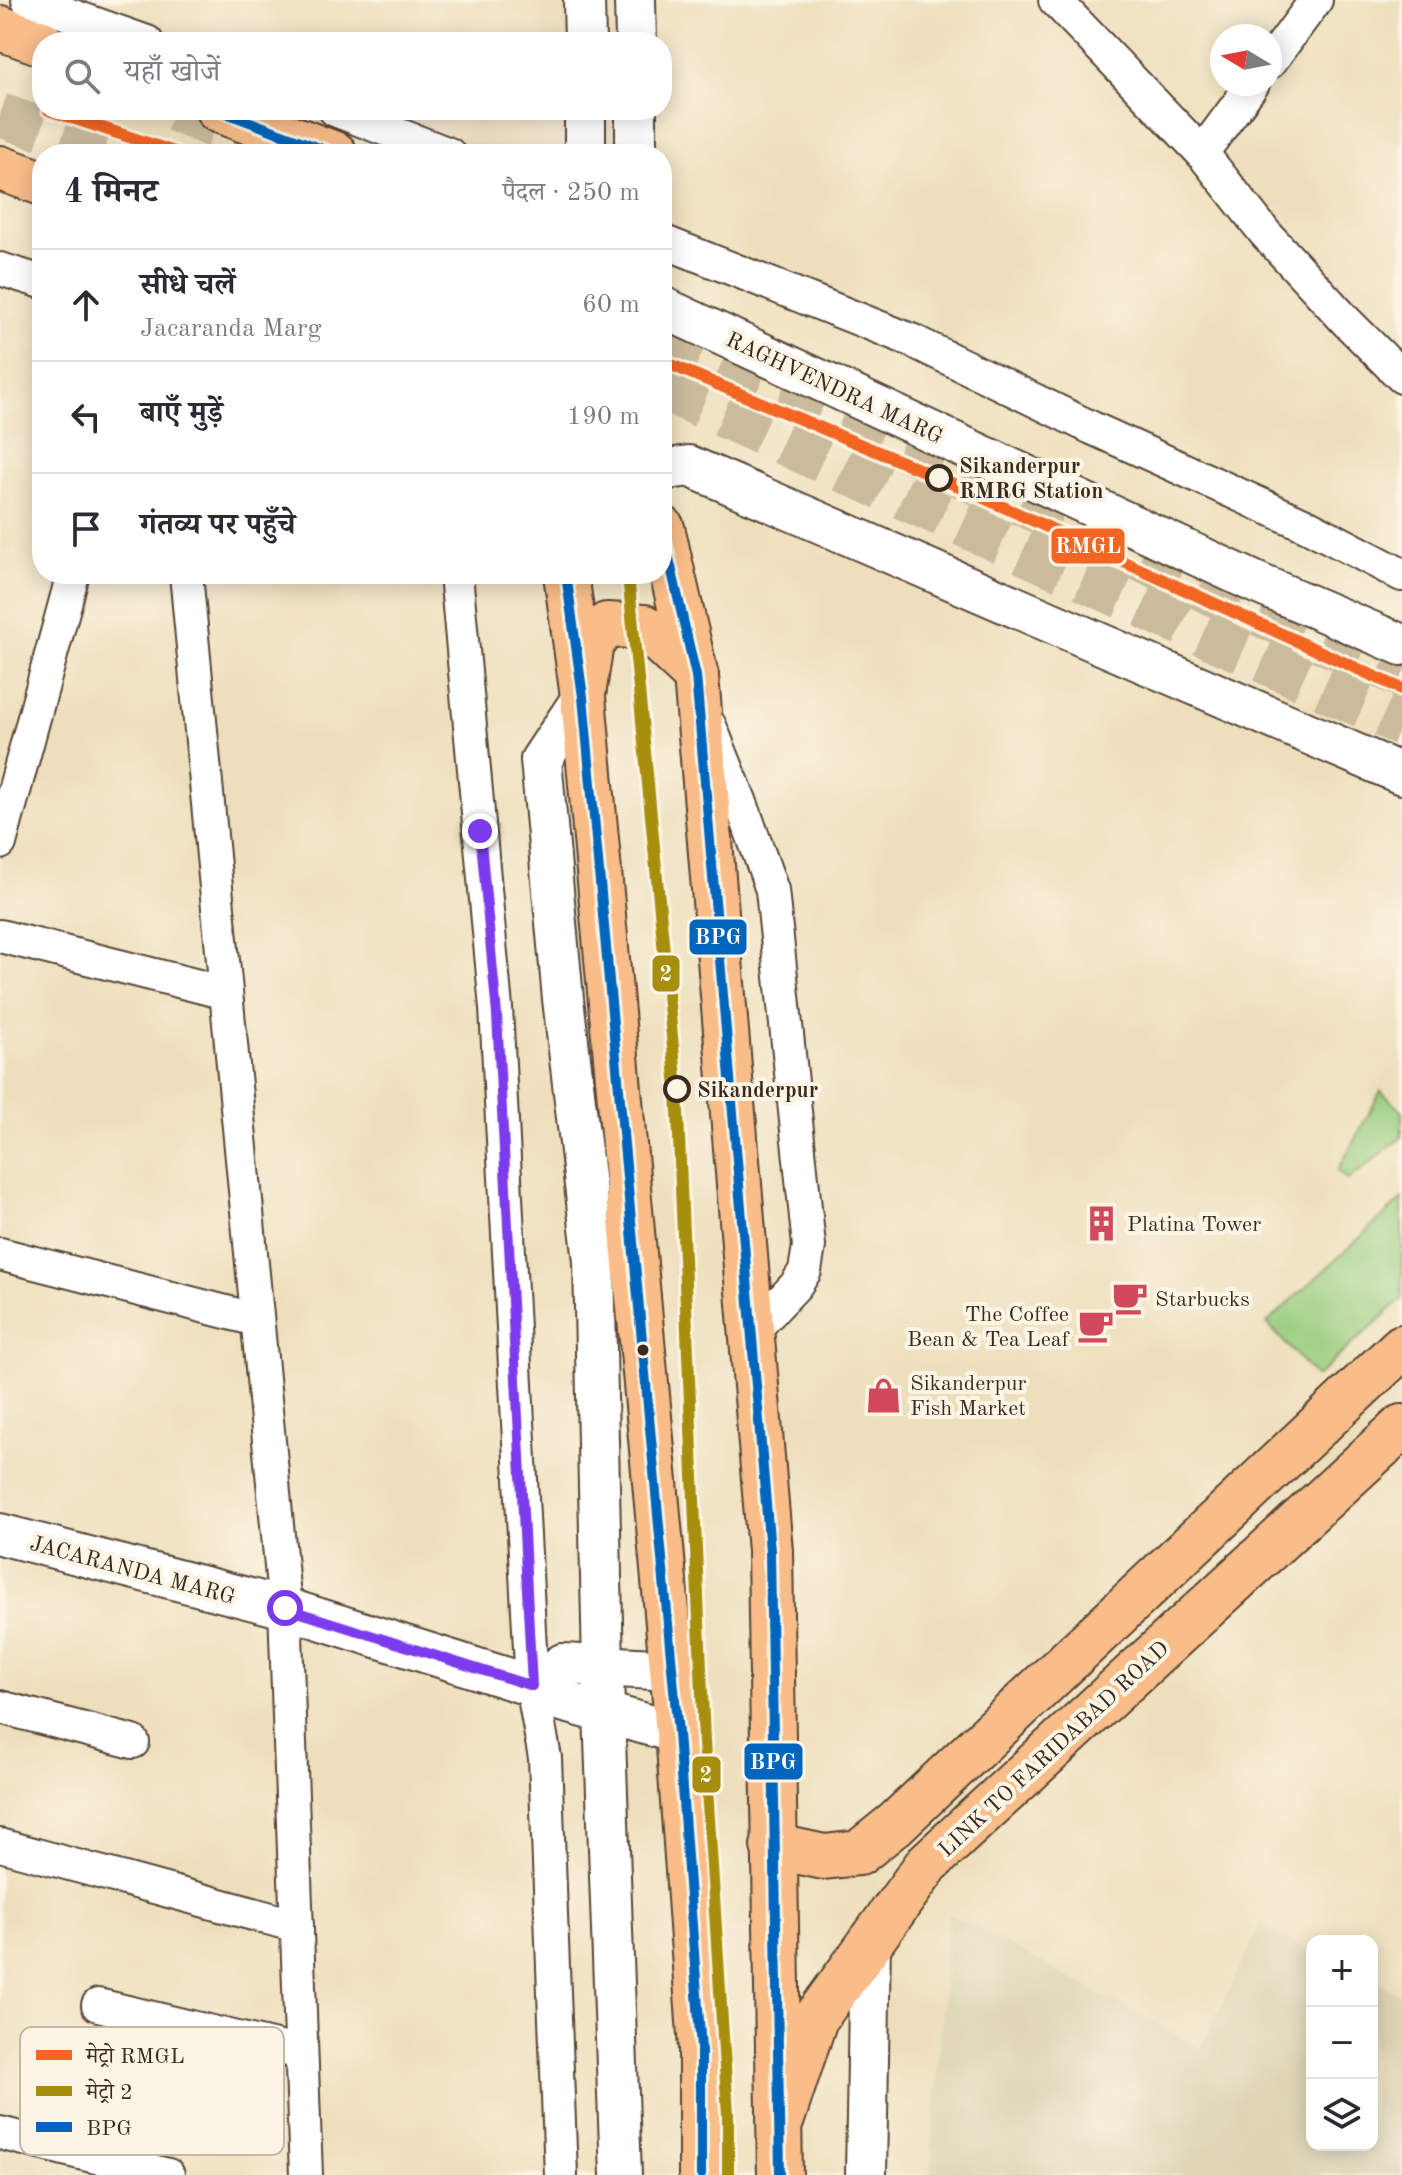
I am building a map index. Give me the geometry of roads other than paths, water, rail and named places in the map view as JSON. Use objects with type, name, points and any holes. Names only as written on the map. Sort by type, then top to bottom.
[{"type":"main road","points":[[0,28],[32,39]]},
{"type":"main road","points":[[245,120],[308,144]]},
{"type":"main road","points":[[0,168],[32,179]]},
{"type":"main road","points":[[672,573],[697,687],[770,1551],[780,2175]]},
{"type":"main road","points":[[567,584],[583,697],[678,1733],[701,2049],[701,2175]]},
{"type":"main road","points":[[583,697],[591,643],[607,625],[644,627],[697,687]]},
{"type":"main road","points":[[773,1846],[824,1857],[859,1853],[895,1824],[1402,1347]]},
{"type":"main road","name":"LINK TO FARIDABAD ROAD","points":[[779,2126],[815,2019],[928,1863],[1402,1427]]},
{"type":"street","points":[[28,0],[119,32]]},
{"type":"street","points":[[584,0],[585,32]]},
{"type":"street","points":[[635,0],[636,32]]},
{"type":"street","points":[[1055,0],[1202,153],[1265,233],[1347,322],[1400,371]]},
{"type":"street","points":[[1282,46],[1316,0]]},
{"type":"street","points":[[1202,153],[1244,96]]},
{"type":"street","points":[[361,120],[423,144]]},
{"type":"street","points":[[585,120],[585,144]]},
{"type":"street","points":[[636,120],[636,144]]},
{"type":"street","points":[[672,245],[911,340],[1106,435],[1310,527],[1402,575]]},
{"type":"street","points":[[0,269],[32,279]]},
{"type":"street","name":"RAGHVENDRA MARG","points":[[672,312],[1259,584],[1402,645]]},
{"type":"street","points":[[672,469],[689,466],[1402,774]]},
{"type":"street","points":[[0,843],[70,584]]},
{"type":"street","points":[[187,584],[285,1608],[306,2175]]},
{"type":"street","points":[[457,584],[497,1015],[532,1686],[545,1758],[561,2175]]},
{"type":"street","points":[[697,687],[772,890],[809,1246],[805,1271],[796,1285],[751,1333]]},
{"type":"street","points":[[583,697],[541,760],[563,999],[594,1261],[604,1712],[621,2175]]},
{"type":"street","points":[[0,936],[226,993]]},
{"type":"street","points":[[0,1254],[257,1320]]},
{"type":"street","name":"JACARANDA MARG","points":[[0,1534],[285,1608],[532,1686],[562,1701],[678,1733]]},
{"type":"street","points":[[532,1686],[563,1664],[672,1670]]},
{"type":"street","points":[[0,1707],[133,1742]]},
{"type":"street","points":[[0,1845],[297,1926]]},
{"type":"street","points":[[866,2175],[870,1941]]},
{"type":"street","points":[[98,2005],[191,2027]]},
{"type":"street","points":[[284,2049],[301,2053]]},
{"type":"street","points":[[0,2133],[20,2138]]},
{"type":"street","points":[[88,2155],[168,2175]]},
{"type":"tunnel","points":[[0,115],[86,144]]},
{"type":"tunnel","points":[[199,120],[254,143]]},
{"type":"tunnel","points":[[672,340],[1224,599],[1402,676]]},
{"type":"tunnel","points":[[672,393],[1402,724]]},
{"type":"metro line","name":"RMGL","points":[[79,120],[150,144]]},
{"type":"metro line","name":"RMGL","points":[[672,365],[940,478],[1402,689]]},
{"type":"metro line","name":"2","points":[[629,584],[677,1089],[704,1742],[728,2114],[728,2175]]},
{"type":"place","name":"Sikanderpur RMRG Station","points":[[939,478]]},
{"type":"place","name":"Sikanderpur","points":[[677,1089]]},
{"type":"place","name":"Platina Tower","points":[[1101,1223]]},
{"type":"place","name":"Starbucks","points":[[1129,1298]]},
{"type":"place","name":"The Coffee Bean & Tea Leaf","points":[[1095,1326]]},
{"type":"place","name":"Sikanderpur Fish Market","points":[[884,1395]]}]
